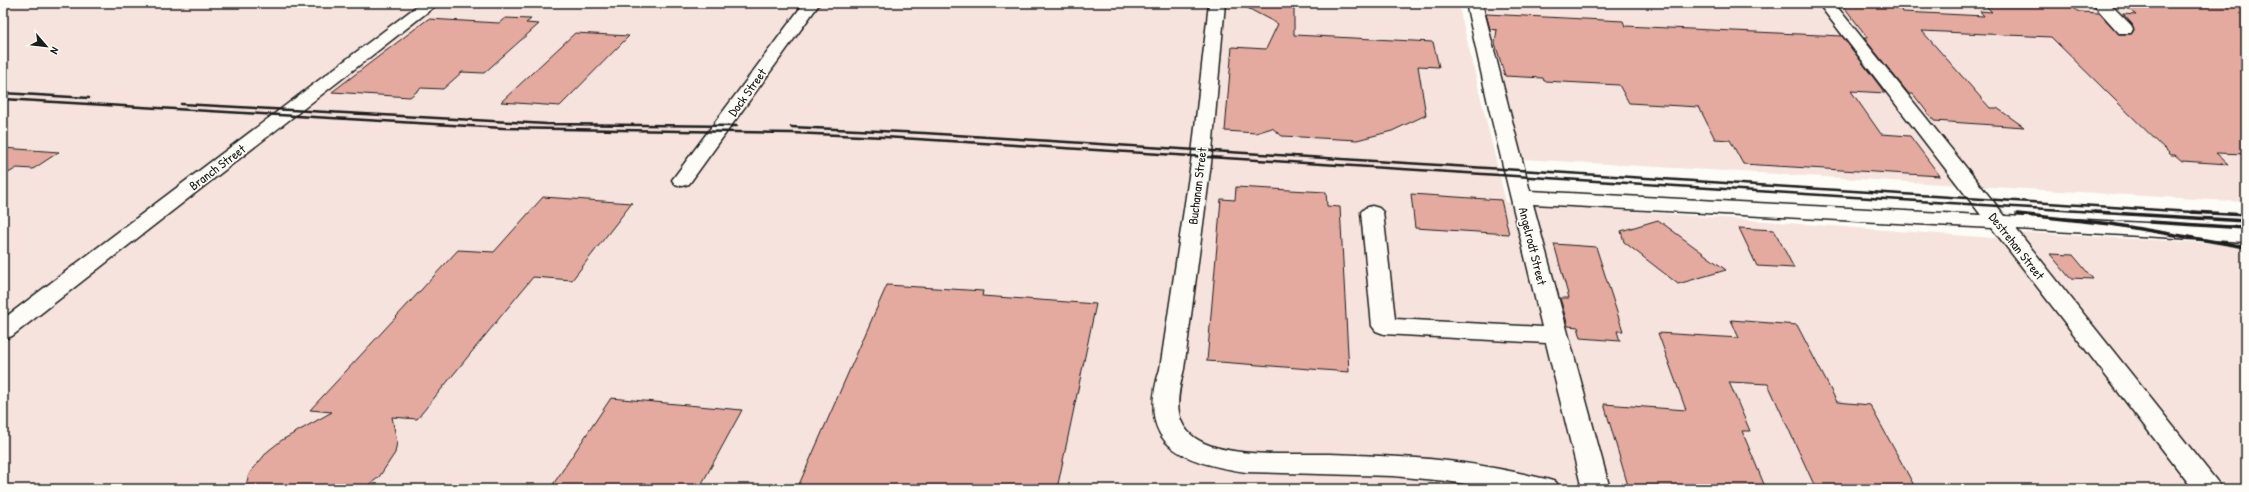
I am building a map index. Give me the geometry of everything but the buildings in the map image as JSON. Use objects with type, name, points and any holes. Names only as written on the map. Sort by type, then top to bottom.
[{"type":"street","name":"Branch Street","points":[[3,331],[431,3]]},
{"type":"street","name":"Dock Street","points":[[682,180],[812,3]]},
{"type":"street","name":"Buchanan Street","points":[[1217,3],[1201,163],[1172,369],[1166,390],[1165,412],[1173,433],[1187,445],[1212,456],[1249,463],[1330,464],[1432,469],[1546,489]]},
{"type":"street","name":"Angelrodt Street","points":[[1474,3],[1498,108],[1596,489]]},
{"type":"street","name":"Destrehan Street","points":[[1826,3],[2209,489]]},
{"type":"street","points":[[2100,3],[2125,29]]},
{"type":"street","points":[[1521,197],[1999,223],[2136,228],[2246,235]]},
{"type":"street","points":[[1372,212],[1384,326],[1556,336]]},
{"type":"shaded area","points":[[3,3],[1458,3],[1506,202],[1994,238],[2028,233],[2246,245],[2246,489],[3,489]]},
{"type":"shaded area","points":[[1478,3],[2246,3],[2246,202],[1522,159]]},
{"type":"railway","points":[[3,93],[89,98]]},
{"type":"railway","points":[[3,99],[503,128],[792,133],[884,137],[2110,213]]},
{"type":"railway","points":[[181,104],[547,124],[737,126]]},
{"type":"railway","points":[[791,127],[924,133],[2208,213]]},
{"type":"railway","points":[[2094,212],[2246,221]]},
{"type":"railway","points":[[2192,212],[2246,215]]},
{"type":"railway","points":[[2017,214],[2111,224],[2246,247]]},
{"type":"railway","points":[[2150,222],[2246,228]]}]
